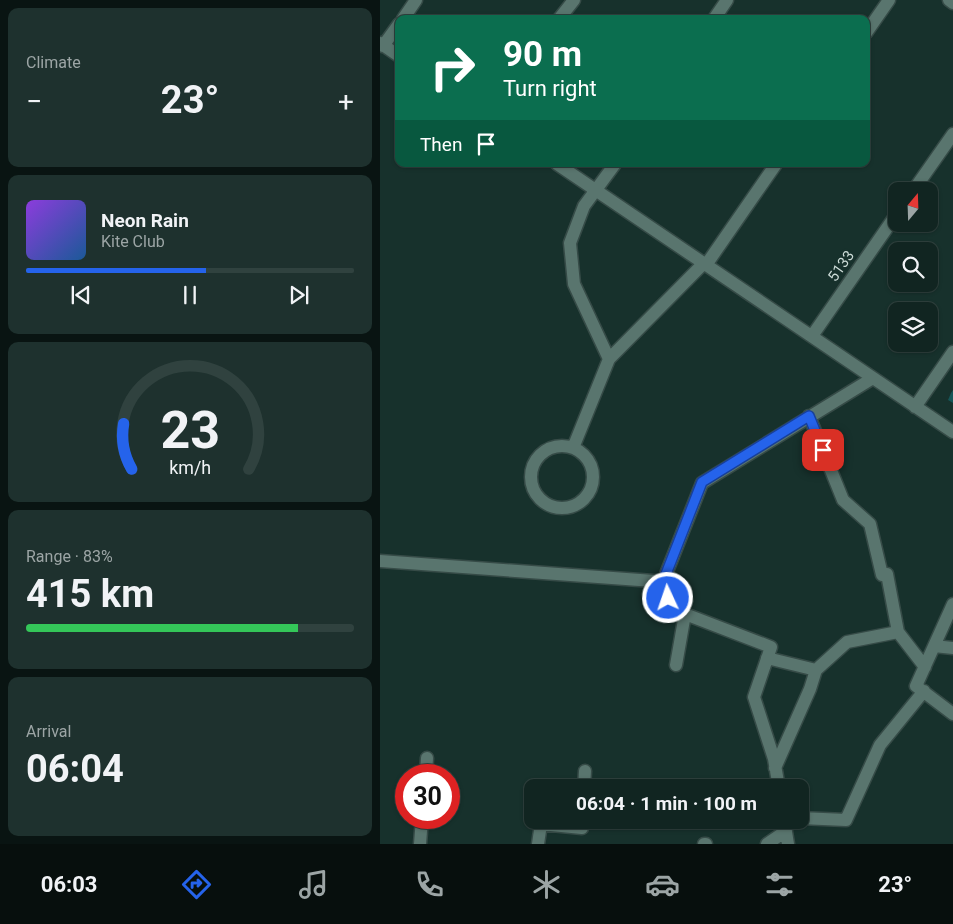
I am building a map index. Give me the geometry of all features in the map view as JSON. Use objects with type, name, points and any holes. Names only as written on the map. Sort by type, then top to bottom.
[{"type":"street","points":[[406,15],[416,0]]},
{"type":"street","points":[[562,15],[574,0]]},
{"type":"street","points":[[717,15],[727,0]]},
{"type":"street","points":[[870,27],[889,0]]},
{"type":"street","points":[[949,0],[953,3]]},
{"type":"street","points":[[395,29],[382,44],[395,53]]},
{"type":"street","points":[[919,182],[953,134]]},
{"type":"street","points":[[562,167],[953,432]]},
{"type":"street","points":[[609,359],[574,284],[570,243],[584,206],[613,167]]},
{"type":"street","points":[[573,448],[609,359],[705,264],[774,167]]},
{"type":"street","name":"5133","points":[[812,336],[888,227]]},
{"type":"street","points":[[915,407],[953,352]]},
{"type":"street","points":[[777,779],[754,697],[771,647],[685,614],[668,598],[666,574],[702,482],[873,378]]},
{"type":"street","points":[[809,416],[844,500],[870,524],[882,575],[887,574],[898,632],[925,667]]},
{"type":"street","points":[[559,446],[573,448],[585,456],[591,464],[593,484],[589,494],[578,504],[564,508],[554,507],[545,503],[535,492],[531,478],[532,468],[542,453],[550,448],[559,446]]},
{"type":"street","points":[[380,561],[667,582]]},
{"type":"street","points":[[953,604],[916,686],[953,714]]},
{"type":"street","points":[[676,665],[685,614]]},
{"type":"street","points":[[775,768],[810,689],[816,670],[847,642],[898,632]]},
{"type":"street","points":[[934,646],[953,648]]},
{"type":"street","points":[[767,658],[816,670]]},
{"type":"street","points":[[809,818],[846,820],[880,745],[924,691]]},
{"type":"street","points":[[427,764],[428,758]]},
{"type":"street","points":[[585,771],[585,779]]},
{"type":"street","points":[[420,844],[421,829]]},
{"type":"street","points":[[538,844],[540,829]]},
{"type":"street","points":[[767,844],[781,829]]},
{"type":"street","points":[[786,829],[788,844]]},
{"type":"route","points":[[668,598],[666,574],[702,482],[809,416],[823,450]]}]
